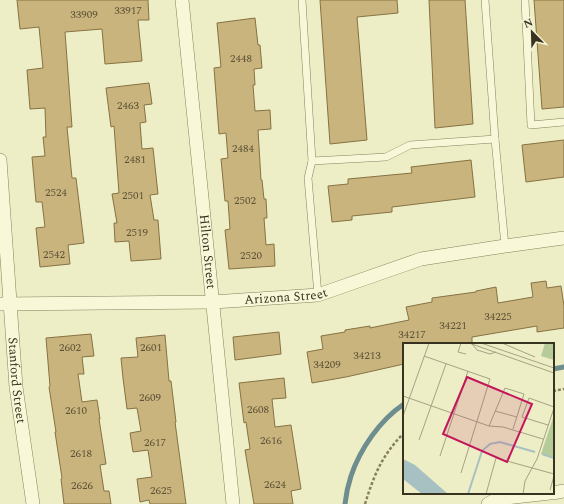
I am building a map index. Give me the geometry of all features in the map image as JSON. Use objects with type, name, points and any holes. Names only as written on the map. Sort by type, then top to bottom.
[{"type":"street","name":"Hilton Street","points":[[182,0],[233,504]]},
{"type":"street","name":"Stanford Street","points":[[0,160],[5,304],[33,504]]},
{"type":"street","name":"Arizona Street","points":[[5,304],[213,302],[318,295],[421,259],[564,238]]},
{"type":"street","points":[[554,493],[564,492]]},
{"type":"street","points":[[488,504],[497,499],[543,494]]},
{"type":"lane","points":[[302,0],[312,161],[308,178],[318,295]]},
{"type":"lane","points":[[485,0],[495,139],[505,246]]},
{"type":"lane","points":[[526,0],[531,125],[564,122]]},
{"type":"lane","points":[[312,161],[386,157],[410,145],[495,139]]},
{"type":"path","points":[[554,391],[564,389]]},
{"type":"path","points":[[365,504],[372,478],[385,455],[403,434]]},
{"type":"building","points":[[17,0],[148,0],[149,20],[138,20],[142,61],[105,64],[102,29],[65,32],[72,127],[67,127],[72,178],[76,178],[84,243],[68,245],[70,264],[40,267],[36,228],[45,227],[42,202],[36,202],[32,157],[45,156],[43,137],[46,137],[45,108],[30,109],[27,70],[43,68],[39,27],[20,29]]},
{"type":"building","points":[[320,0],[397,0],[398,13],[357,17],[367,140],[330,144]]},
{"type":"building","points":[[429,0],[465,0],[473,124],[435,128]]},
{"type":"building","points":[[534,0],[564,0],[564,107],[542,109]]},
{"type":"building","points":[[255,18],[258,45],[260,45],[262,68],[254,69],[255,85],[253,85],[255,111],[270,110],[271,129],[258,130],[261,180],[264,199],[266,199],[267,218],[264,218],[266,245],[274,244],[275,266],[229,269],[225,230],[230,229],[228,201],[225,201],[221,159],[228,158],[226,133],[219,134],[214,68],[221,67],[217,23]]},
{"type":"building","points":[[149,83],[152,104],[144,105],[146,122],[140,123],[142,149],[153,148],[158,194],[150,195],[154,220],[158,220],[161,259],[131,261],[129,241],[115,242],[114,223],[117,223],[112,194],[119,193],[114,126],[111,127],[106,88]]},
{"type":"building","points":[[564,140],[564,177],[526,182],[522,145]]},
{"type":"building","points":[[471,160],[475,197],[392,207],[392,212],[352,216],[352,220],[332,222],[328,186],[348,184],[348,179],[412,173],[411,167]]},
{"type":"building","points":[[546,281],[547,288],[561,286],[564,306],[564,328],[537,332],[537,326],[472,337],[472,343],[403,343],[403,364],[312,383],[307,352],[323,349],[321,336],[345,332],[345,330],[370,326],[370,328],[409,320],[406,307],[432,302],[432,298],[476,292],[496,287],[498,303],[533,297],[531,283]]},
{"type":"building","points":[[279,332],[281,354],[235,360],[233,337]]},
{"type":"building","points":[[91,334],[94,356],[82,357],[84,374],[78,374],[82,402],[97,400],[106,464],[100,465],[104,491],[109,491],[111,504],[64,504],[62,478],[49,387],[46,338]]},
{"type":"building","points":[[165,335],[169,381],[171,381],[186,504],[150,504],[149,500],[140,502],[137,479],[152,477],[148,450],[133,452],[130,433],[141,431],[137,408],[127,409],[123,378],[121,358],[138,357],[136,338]]},
{"type":"building","points":[[284,378],[286,398],[272,399],[275,427],[291,425],[301,489],[291,491],[293,504],[254,504],[245,450],[250,449],[246,422],[244,423],[239,383]]},
{"type":"waterway","points":[[554,369],[564,367]]},
{"type":"waterway","points":[[345,504],[351,476],[365,446],[387,418],[403,405]]}]
